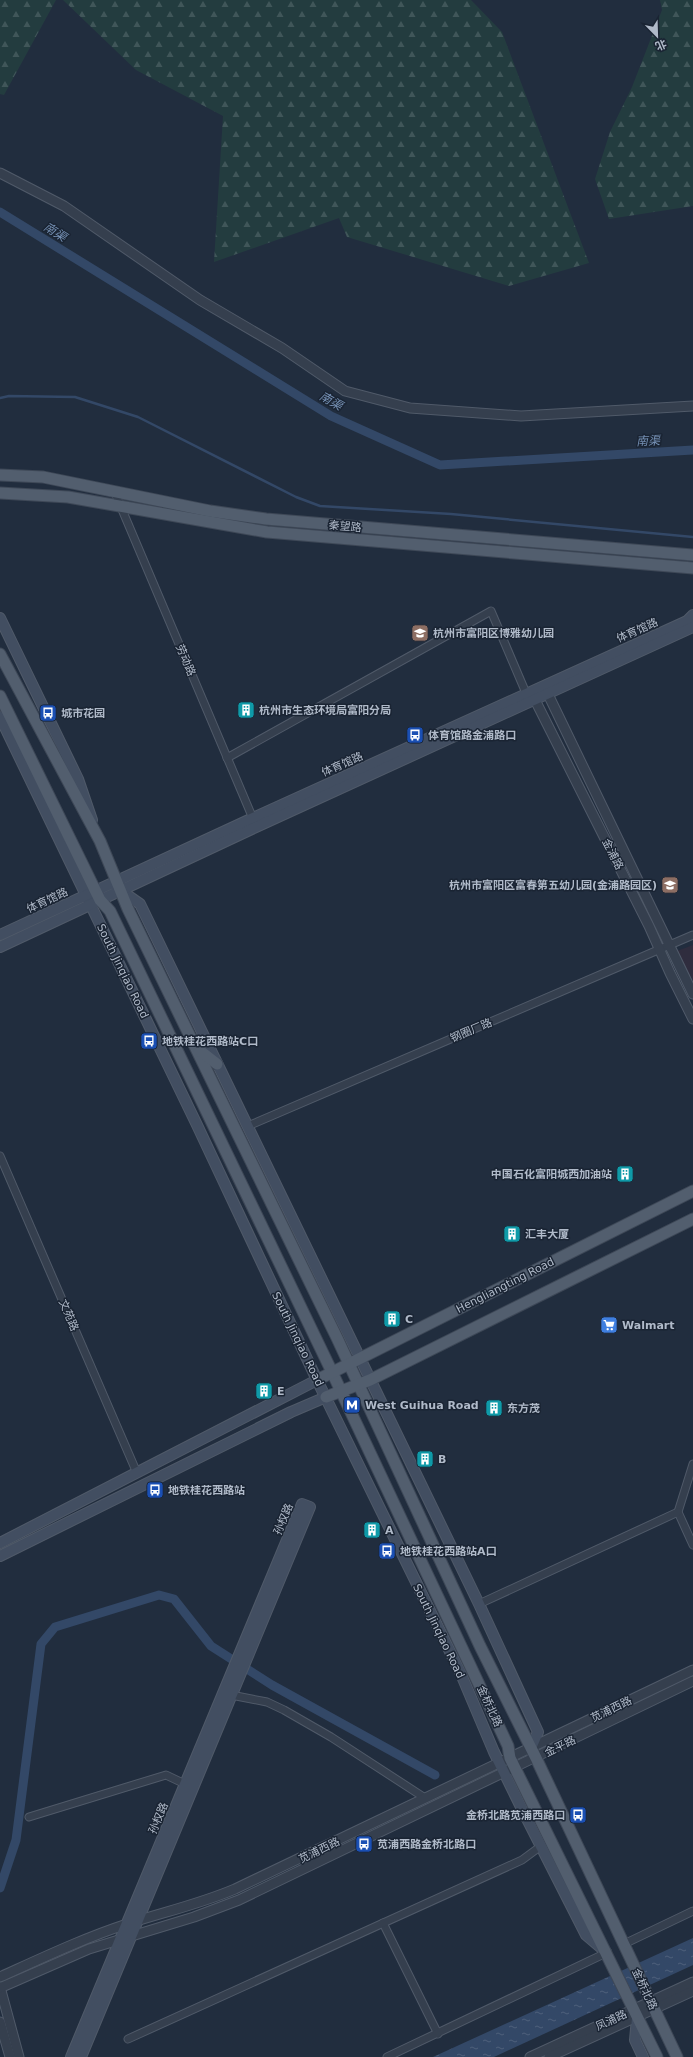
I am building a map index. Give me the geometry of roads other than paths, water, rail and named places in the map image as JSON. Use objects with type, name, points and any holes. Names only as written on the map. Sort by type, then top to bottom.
[{"type":"main road","name":"秦望路","points":[[0,475],[43,477],[210,511],[266,519],[693,555]]},
{"type":"main road","name":"秦望路","points":[[0,493],[68,497],[267,532],[693,568]]},
{"type":"main road","points":[[0,618],[78,779],[118,886],[348,1364]]},
{"type":"main road","name":"体育馆路","points":[[0,935],[118,886],[530,694],[545,689],[691,622]]},
{"type":"main road","points":[[0,654],[100,841]]},
{"type":"main road","name":"South Jinqiao Road","points":[[0,696],[197,1125],[317,1380],[461,1674],[499,1763],[586,1936],[606,1953]]},
{"type":"main road","name":"South Jinqiao Road","points":[[0,717],[93,897],[110,911],[332,1372]]},
{"type":"main road","points":[[118,886],[140,904],[479,1604],[538,1732],[533,1753]]},
{"type":"main road","name":"体育馆路","points":[[0,947],[93,897]]},
{"type":"main road","points":[[196,1048],[217,1064]]},
{"type":"main road","points":[[197,1125],[200,1100]]},
{"type":"main road","name":"Hengliangting Road","points":[[317,1380],[693,1191]]},
{"type":"main road","points":[[0,1556],[291,1412],[370,1380],[693,1219]]},
{"type":"main road","name":"金桥北路","points":[[348,1364],[480,1646],[533,1753],[677,2057]]},
{"type":"main road","name":"金桥北路","points":[[332,1372],[340,1392],[508,1746],[512,1763],[657,2057]]},
{"type":"main road","points":[[0,1543],[317,1380]]},
{"type":"main road","name":"孙权路","points":[[71,2057],[186,1784],[232,1684],[310,1508],[302,1504],[244,1656]]},
{"type":"main road","points":[[461,1674],[462,1648]]},
{"type":"main road","name":"孙权路","points":[[82,2057],[231,1695],[232,1684]]},
{"type":"main road","name":"金桥北路","points":[[633,2009],[635,2040],[643,2057]]},
{"type":"street","points":[[0,173],[64,206],[200,300],[282,348],[345,391],[410,408],[521,416],[693,406]]},
{"type":"street","name":"劳动路","points":[[116,493],[254,822]]},
{"type":"street","points":[[227,758],[491,612],[530,694]]},
{"type":"street","name":"金浦路","points":[[545,689],[693,994]]},
{"type":"street","name":"金浦路","points":[[530,694],[660,950],[693,1019]]},
{"type":"street","name":"钢圈厂路","points":[[248,1126],[693,935]]},
{"type":"street","name":"文苑路","points":[[0,1156],[137,1473]]},
{"type":"street","points":[[693,1464],[678,1512],[693,1545]]},
{"type":"street","points":[[479,1604],[678,1512]]},
{"type":"street","name":"苋浦西路","points":[[0,1977],[87,1938],[127,1924],[190,1906],[235,1889],[499,1763],[512,1763],[533,1753],[693,1670]]},
{"type":"street","name":"金平路","points":[[533,1753],[693,1681]]},
{"type":"street","points":[[231,1695],[267,1702],[284,1710],[331,1737],[425,1798]]},
{"type":"street","name":"苋浦西路","points":[[0,1988],[89,1949],[132,1934],[194,1917],[239,1900],[504,1773],[512,1763]]},
{"type":"street","points":[[29,1817],[166,1775],[186,1784]]},
{"type":"street","points":[[128,2040],[522,1860],[541,1846]]},
{"type":"street","points":[[624,1944],[693,1911]]},
{"type":"street","points":[[383,1923],[438,2034]]},
{"type":"street","points":[[387,2057],[606,1953]]},
{"type":"street","name":"凤浦路","points":[[530,2057],[693,1982]]},
{"type":"street","points":[[0,1988],[20,2057]]},
{"type":"street","name":"凤浦路","points":[[651,2001],[693,1991]]},
{"type":"street","name":"凤浦路","points":[[549,2057],[633,2009]]},
{"type":"street","points":[[0,2022],[10,2057]]},
{"type":"water","points":[[693,1938],[693,1965],[494,2057],[433,2057]]},
{"type":"waterway","name":"南渠","points":[[0,212],[331,416],[440,465],[693,450]]},
{"type":"waterway","points":[[0,398],[9,396],[75,397],[138,417],[296,497],[320,506],[451,514],[693,537]]},
{"type":"waterway","points":[[0,1888],[16,1840],[41,1644],[55,1627],[159,1595],[174,1599],[211,1646],[272,1685],[435,1775]]},
{"type":"place","name":"杭州市富阳区博雅幼儿园","points":[[420,633]]},
{"type":"place","name":"杭州市生态环境局富阳分局","points":[[246,710]]},
{"type":"place","name":"城市花园","points":[[48,713]]},
{"type":"place","name":"体育馆路金浦路口","points":[[415,735]]},
{"type":"place","name":"杭州市富阳区富春第五幼儿园(金浦路园区)","points":[[670,885]]},
{"type":"place","name":"地铁桂花西路站C口","points":[[149,1041]]},
{"type":"place","name":"中国石化富阳城西加油站","points":[[625,1174]]},
{"type":"place","name":"汇丰大厦","points":[[512,1234]]},
{"type":"place","name":"C","points":[[392,1319]]},
{"type":"place","name":"Walmart","points":[[609,1325]]},
{"type":"place","name":"E","points":[[264,1391]]},
{"type":"place","name":"West Guihua Road","points":[[352,1405]]},
{"type":"place","name":"东方茂","points":[[494,1408]]},
{"type":"place","name":"B","points":[[425,1459]]},
{"type":"place","name":"地铁桂花西路站","points":[[155,1490]]},
{"type":"place","name":"A","points":[[372,1530]]},
{"type":"place","name":"地铁桂花西路站A口","points":[[387,1551]]},
{"type":"place","name":"金桥北路苋浦西路口","points":[[578,1815]]},
{"type":"place","name":"苋浦西路金桥北路口","points":[[364,1844]]}]
